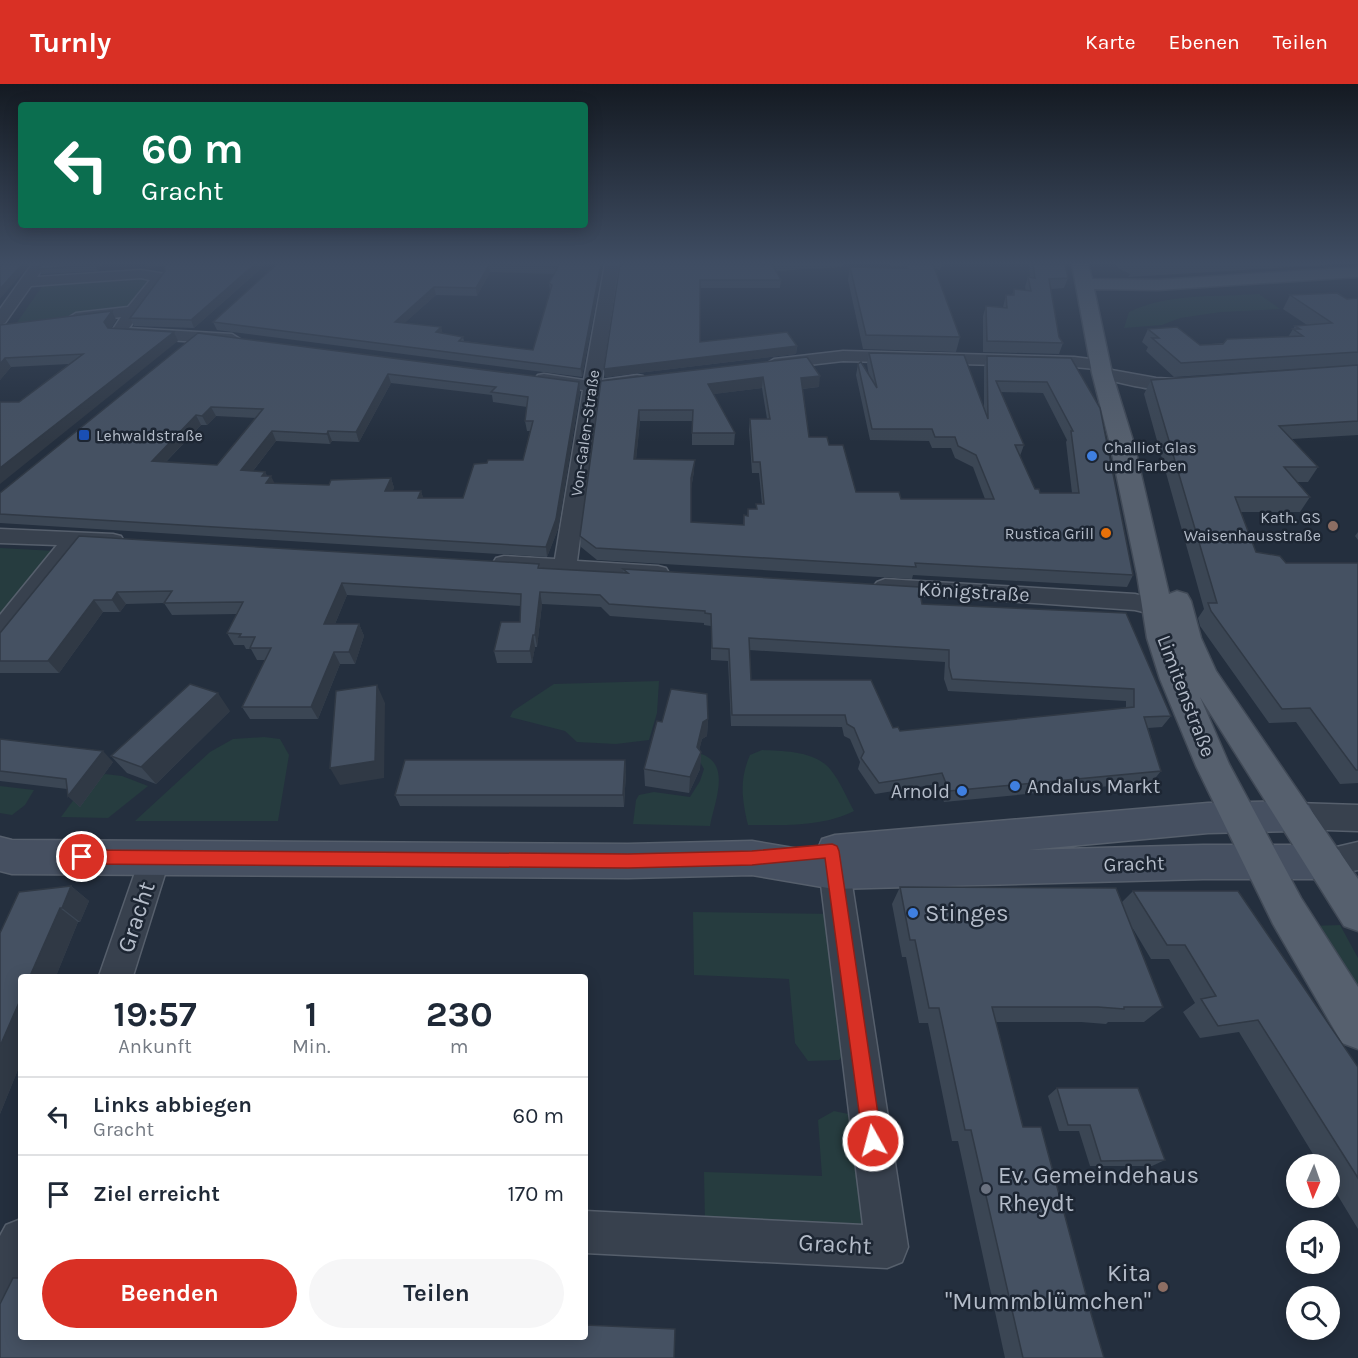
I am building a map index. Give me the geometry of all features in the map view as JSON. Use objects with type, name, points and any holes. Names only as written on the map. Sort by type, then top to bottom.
[{"type":"main road","name":"Limitenstraße","points":[[1107,323],[1109,372],[1162,638],[1176,679],[1207,753],[1287,911],[1358,1027]]},
{"type":"main road","name":"Limitenstraße","points":[[1107,323],[1109,372],[1134,431],[1186,638],[1202,675],[1296,816],[1342,859],[1358,913]]},
{"type":"main road","name":"Gracht","points":[[833,862],[1238,817],[1296,816]]},
{"type":"main road","name":"Gracht","points":[[4,855],[628,861],[752,858],[833,862],[1262,862],[1342,859]]},
{"type":"street","points":[[125,323],[119,332],[199,335],[252,341]]},
{"type":"street","points":[[182,349],[212,323]]},
{"type":"street","name":"Von-Galen-Straße","points":[[565,567],[602,323]]},
{"type":"street","points":[[0,328],[19,326]]},
{"type":"street","points":[[763,365],[843,356],[1074,362],[1155,383],[1202,382]]},
{"type":"street","points":[[523,376],[592,386],[649,379]]},
{"type":"street","points":[[0,536],[135,542]]},
{"type":"street","points":[[0,631],[75,538]]},
{"type":"street","points":[[482,562],[680,574]]},
{"type":"street","name":"Königstraße","points":[[866,586],[1135,602],[1156,607]]},
{"type":"street","points":[[1296,816],[1358,818]]},
{"type":"street","name":"Gracht","points":[[117,974],[156,858]]},
{"type":"street","name":"Gracht","points":[[588,1232],[887,1247],[833,862]]},
{"type":"street","points":[[0,1280],[18,1246]]},
{"type":"green space","points":[[1125,323],[1166,323],[1162,325],[1124,328]]},
{"type":"green space","points":[[68,543],[0,624],[0,548],[55,551],[54,544]]},
{"type":"green space","points":[[659,681],[657,713],[649,740],[616,744],[577,742],[565,731],[510,717],[513,711],[554,684]]},
{"type":"green space","points":[[264,737],[280,739],[289,755],[278,821],[135,821],[210,752],[233,739]]},
{"type":"green space","points":[[762,750],[799,753],[824,763],[837,779],[854,811],[816,822],[789,825],[748,825],[743,798],[744,773],[750,755]]},
{"type":"green space","points":[[701,754],[716,766],[719,775],[710,826],[633,824],[636,800],[639,795],[654,792],[690,797],[704,769],[700,762]]},
{"type":"green space","points":[[105,774],[122,776],[148,786],[108,818],[61,817],[78,794]]},
{"type":"green space","points":[[0,786],[34,790],[25,805],[12,815],[0,813]]},
{"type":"green space","points":[[693,912],[837,914],[854,1044],[839,1060],[808,1061],[795,1043],[789,979],[694,975]]},
{"type":"green space","points":[[1340,925],[1358,958],[1358,1002],[1311,926]]},
{"type":"green space","points":[[834,1111],[853,1115],[876,1229],[705,1224],[704,1172],[822,1176],[818,1120]]},
{"type":"building","points":[[105,323],[108,328],[174,332],[0,468],[0,402],[19,402],[83,354],[5,358],[0,364],[0,325]]},
{"type":"building","points":[[224,323],[408,323],[441,327],[436,332],[463,337],[459,341],[533,350],[541,323],[590,323],[581,369]]},
{"type":"building","points":[[611,323],[700,323],[700,342],[787,332],[797,346],[604,369]]},
{"type":"building","points":[[863,323],[955,323],[960,337],[866,335]]},
{"type":"building","points":[[986,323],[1057,323],[1059,337],[1063,343],[987,341]]},
{"type":"building","points":[[1358,323],[1358,352],[1181,363],[1152,338],[1159,338],[1148,329],[1177,327],[1200,345],[1223,344],[1227,339],[1303,336],[1293,329],[1300,329],[1295,326]]},
{"type":"building","points":[[198,333],[579,382],[556,519],[546,547],[0,514],[0,493]],"holes":[[[388,374],[496,387],[491,392],[528,397],[525,421],[533,421],[523,460],[488,460],[487,463],[474,464],[463,498],[418,498],[421,491],[385,491],[391,478],[331,480],[329,485],[266,483],[271,476],[262,476],[265,472],[241,470],[272,431],[327,434],[328,431],[356,432]],[[211,407],[263,409],[217,465],[152,461],[196,415],[202,416]]]},
{"type":"building","points":[[869,353],[964,355],[988,419],[987,356],[1071,358],[1100,408],[1133,575],[915,563],[916,567],[596,548],[580,536],[601,381],[807,357],[820,376],[801,378],[809,437],[827,437],[829,445],[843,445],[856,492],[899,492],[901,499],[994,499],[976,455],[958,446],[955,437],[935,437],[932,429],[872,429],[858,364],[861,362],[877,388]],"holes":[[[763,377],[770,419],[750,419],[753,462],[760,462],[764,504],[756,504],[757,509],[748,509],[748,516],[744,515],[744,525],[691,522],[691,478],[695,460],[634,459],[639,410],[693,410],[692,433],[735,433],[708,384]],[[996,381],[1047,382],[1073,431],[1071,431],[1079,493],[1040,493],[1039,489],[1035,489],[1015,445],[1024,445]]]},
{"type":"building","points":[[1358,365],[1358,421],[1279,426],[1318,467],[1284,467],[1310,497],[1235,497],[1256,552],[1280,556],[1286,563],[1358,563],[1358,770],[1356,770],[1310,708],[1282,709],[1211,611],[1208,603],[1217,603],[1151,380]]},
{"type":"building","points":[[79,536],[539,564],[538,568],[628,573],[623,569],[919,587],[922,604],[1126,613],[1171,716],[1144,717],[1161,771],[949,791],[942,773],[879,783],[861,758],[864,752],[854,728],[847,724],[845,715],[732,715],[729,649],[712,648],[711,614],[705,611],[609,604],[600,595],[540,592],[535,635],[533,635],[530,651],[494,651],[501,622],[520,622],[521,594],[342,583],[324,624],[359,624],[349,652],[334,652],[311,707],[242,707],[271,648],[250,648],[255,637],[239,637],[241,634],[227,633],[243,602],[164,603],[172,591],[117,592],[112,600],[94,600],[48,661],[0,661],[0,633]],"holes":[[[749,638],[949,650],[952,679],[1134,689],[1134,707],[900,731],[898,727],[893,728],[871,680],[751,680]]]},
{"type":"building","points":[[190,684],[218,693],[141,767],[111,756]]},
{"type":"building","points":[[377,685],[375,761],[330,768],[336,691]]},
{"type":"building","points":[[671,689],[707,694],[708,719],[703,722],[697,747],[701,752],[690,777],[644,769],[657,721],[662,722]]},
{"type":"building","points":[[0,739],[103,751],[68,796],[66,779],[0,771]]},
{"type":"building","points":[[405,760],[625,760],[623,795],[395,795]]},
{"type":"building","points":[[71,886],[31,974],[18,974],[18,1005],[0,1046],[0,933],[19,892]]},
{"type":"building","points":[[900,887],[1116,888],[1163,1007],[1124,1007],[1124,1009],[992,1007],[1023,1127],[1041,1127],[1104,1358],[1023,1358],[971,1130],[965,1130],[939,1008],[929,1008],[915,940],[910,940]]},
{"type":"building","points":[[1133,891],[1238,891],[1358,1067],[1358,1178],[1258,1020],[1218,1026],[1201,999],[1216,996],[1185,945],[1167,945]]},
{"type":"building","points":[[1057,1088],[1138,1088],[1165,1160],[1101,1161],[1090,1125],[1068,1125]]},
{"type":"building","points":[[13,1278],[18,1278],[18,1340],[588,1340],[588,1325],[675,1329],[674,1358],[0,1358],[0,1304]]},
{"type":"place","name":"Lehwaldstraße","points":[[84,435]]},
{"type":"place","name":"Challiot Glas und Farben","points":[[1092,456]]},
{"type":"place","name":"Kath. GS Waisenhausstraße","points":[[1333,526]]},
{"type":"place","name":"Rustica Grill","points":[[1106,533]]},
{"type":"place","name":"Andalus Markt","points":[[1015,786]]},
{"type":"place","name":"Arnold","points":[[962,791]]},
{"type":"place","name":"Stinges","points":[[913,913]]},
{"type":"place","name":"Ev. Gemeindehaus Rheydt","points":[[986,1189]]},
{"type":"place","name":"Kita \"Mummblümchen\"","points":[[1163,1287]]},
{"type":"route","points":[[82,857],[628,861],[752,858],[832,851],[873,1141]]}]
